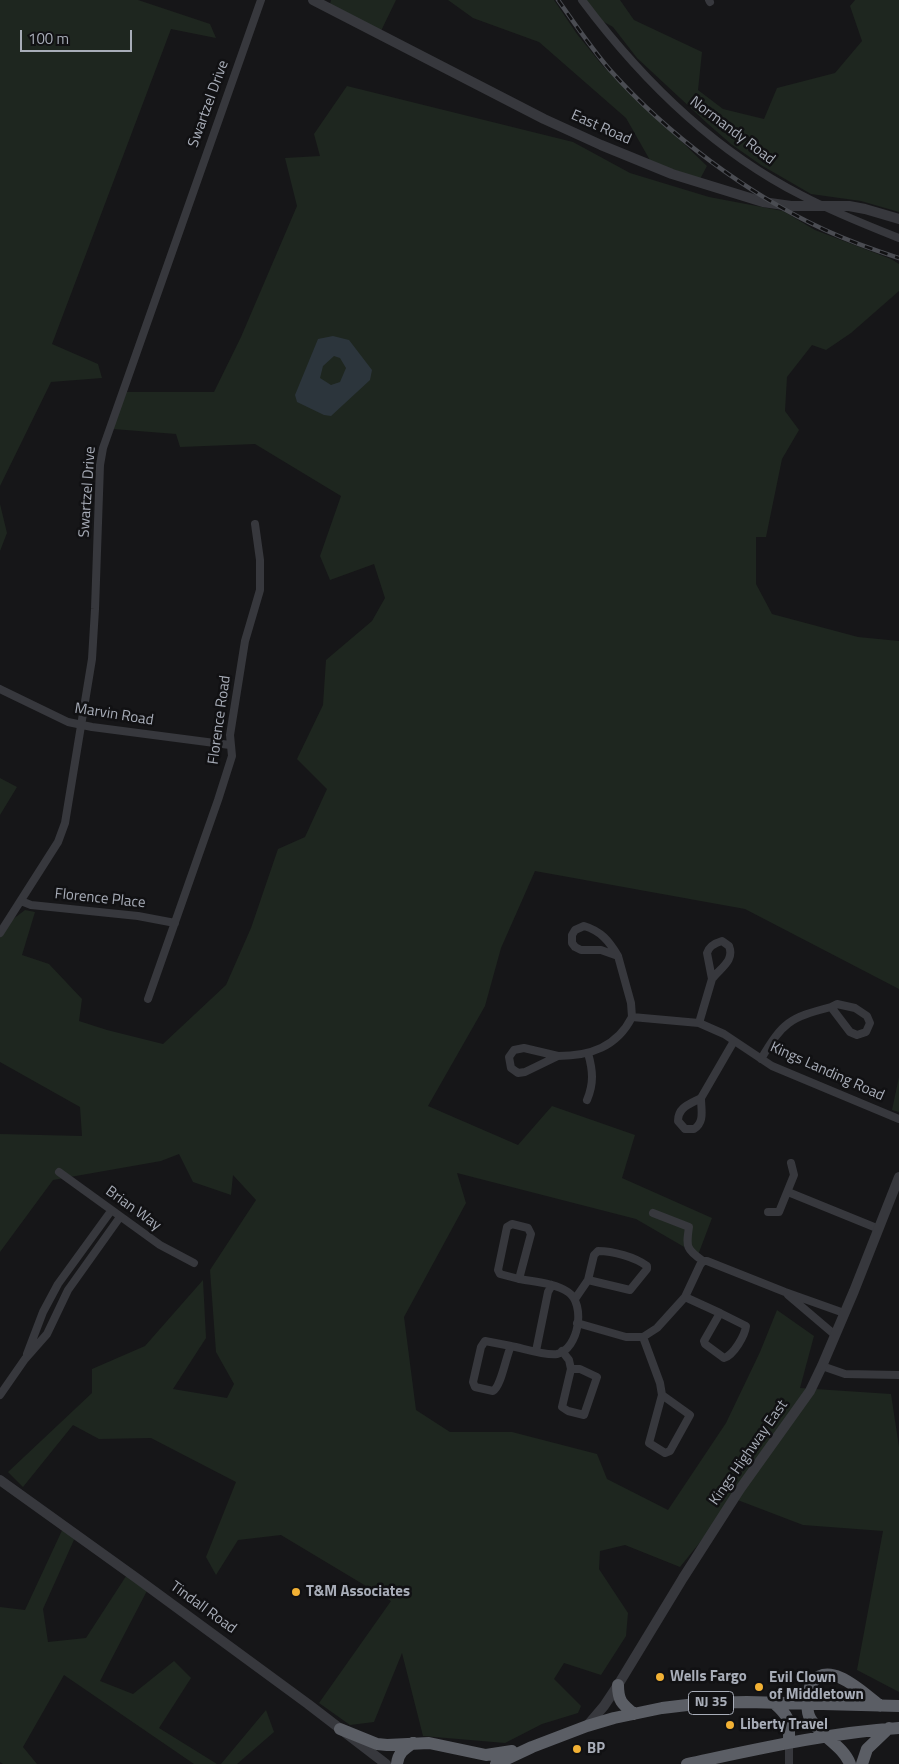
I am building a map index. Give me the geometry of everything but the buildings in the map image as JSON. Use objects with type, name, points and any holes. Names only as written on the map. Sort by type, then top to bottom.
[{"type":"highway","points":[[850,1764],[844,1752],[824,1736],[809,1716],[808,1692],[813,1683],[822,1676],[827,1674],[839,1676],[880,1706]]},
{"type":"highway","points":[[618,1685],[621,1702],[634,1714]]},
{"type":"highway","name":"NJ 35","points":[[496,1764],[532,1747],[587,1726],[634,1714],[704,1703],[899,1706]]},
{"type":"highway","points":[[774,1703],[786,1713],[789,1722],[789,1742]]},
{"type":"highway","points":[[688,1764],[789,1742],[894,1728]]},
{"type":"highway","points":[[862,1764],[867,1749],[894,1728]]},
{"type":"highway","points":[[340,1729],[377,1744],[437,1744],[470,1753],[486,1755],[532,1747]]},
{"type":"highway","points":[[397,1764],[398,1756],[405,1748],[413,1744]]},
{"type":"street","name":"Swartzel Drive","points":[[0,933],[62,832],[92,659],[100,465],[103,448],[261,0]]},
{"type":"street","name":"East Road","points":[[313,0],[544,119],[663,170],[763,202],[791,206],[849,206],[899,219]]},
{"type":"street","name":"Normandy Road","points":[[582,0],[637,68],[681,111],[720,143],[763,173],[822,206],[899,238]]},
{"type":"street","name":"Florence Road","points":[[148,1000],[232,756],[230,745],[245,641],[260,590],[260,560],[255,524]]},
{"type":"street","name":"Marvin Road","points":[[0,689],[68,722],[230,745]]},
{"type":"street","name":"Florence Place","points":[[21,901],[31,905],[138,916],[175,923]]},
{"type":"street","points":[[558,1056],[522,1073],[514,1071],[509,1064],[511,1053],[519,1049],[534,1050],[558,1056],[573,1056],[599,1049],[615,1039],[626,1028],[632,1017],[631,1003],[618,956],[608,940],[590,928],[580,927],[572,935],[572,943],[578,950],[601,950],[618,956]]},
{"type":"street","points":[[698,1023],[712,978],[728,962],[731,956],[729,946],[722,941],[708,949],[708,960],[712,978]]},
{"type":"street","points":[[761,1059],[773,1038],[784,1026],[804,1014],[837,1004],[863,1012],[869,1020],[869,1028],[863,1034],[854,1035],[846,1028],[831,1007]]},
{"type":"street","name":"Kings Landing Road","points":[[632,1017],[698,1023],[724,1034],[761,1059],[793,1076],[899,1119]]},
{"type":"street","points":[[701,1098],[734,1041]]},
{"type":"street","points":[[587,1100],[592,1086],[588,1053]]},
{"type":"street","points":[[768,1212],[779,1212],[794,1175],[792,1163]]},
{"type":"street","name":"Brian Way","points":[[59,1172],[160,1245],[194,1263]]},
{"type":"street","name":"Kings Highway East","points":[[587,1726],[618,1685],[740,1489],[805,1399],[822,1366],[899,1177]]},
{"type":"street","points":[[788,1192],[879,1229]]},
{"type":"street","points":[[25,1359],[50,1297],[75,1259],[112,1211]]},
{"type":"street","points":[[653,1213],[688,1226],[686,1243],[688,1248],[703,1261],[707,1260],[844,1314]]},
{"type":"street","points":[[0,1395],[25,1359],[47,1334],[61,1303],[120,1217]]},
{"type":"street","points":[[511,1346],[496,1389],[490,1390],[474,1385],[473,1382],[483,1342],[485,1341],[557,1354],[568,1348],[577,1323],[578,1308],[575,1299],[569,1292],[552,1286],[519,1279],[500,1274],[498,1270],[507,1227],[512,1224],[528,1228],[531,1234],[519,1279]]},
{"type":"street","points":[[575,1299],[588,1280],[594,1255],[598,1251],[635,1259],[647,1266],[642,1277],[630,1290],[588,1280]]},
{"type":"street","points":[[75,1259],[85,1266]]},
{"type":"street","points":[[577,1323],[626,1337],[643,1337],[657,1328],[685,1297],[703,1261]]},
{"type":"street","points":[[536,1351],[548,1292],[552,1286]]},
{"type":"street","points":[[785,1292],[835,1335]]},
{"type":"street","points":[[50,1297],[61,1303]]},
{"type":"street","points":[[685,1297],[742,1322],[746,1326],[741,1339],[729,1357],[724,1358],[705,1344],[704,1341],[720,1313]]},
{"type":"street","points":[[643,1337],[660,1383],[662,1395],[649,1443],[665,1453],[670,1451],[690,1415],[662,1395]]},
{"type":"street","points":[[562,1351],[569,1360],[571,1369],[562,1407],[568,1411],[584,1414],[597,1377],[580,1369],[571,1369]]},
{"type":"street","points":[[822,1366],[845,1374],[899,1375]]},
{"type":"street","name":"Tindall Road","points":[[0,1480],[135,1577],[386,1764]]},
{"type":"street","points":[[789,1742],[789,1764]]},
{"type":"shaded area","points":[[0,0],[138,0],[210,24],[216,38],[171,29],[52,344],[98,364],[102,378],[51,382],[0,486]]},
{"type":"shaded area","points":[[331,0],[396,0],[380,33],[329,8]]},
{"type":"shaded area","points":[[448,0],[554,0],[577,34],[602,65],[707,166],[700,179],[651,162],[626,118],[539,42],[473,18]]},
{"type":"shaded area","points":[[584,0],[620,0],[634,20],[702,52],[698,90],[723,109],[764,119],[777,88],[835,73],[862,41],[850,6],[855,0],[899,0],[899,212],[861,201],[811,194],[761,165],[731,144],[637,58],[613,27],[597,18]]},
{"type":"shaded area","points":[[347,86],[573,142],[630,173],[709,197],[783,211],[815,230],[891,259],[899,264],[899,291],[851,333],[826,350],[812,345],[787,377],[785,411],[799,430],[782,459],[766,537],[756,537],[756,584],[772,614],[858,637],[899,641],[899,989],[745,909],[535,871],[501,948],[485,1006],[428,1106],[518,1145],[552,1106],[635,1135],[622,1178],[712,1218],[698,1255],[636,1219],[457,1173],[466,1203],[404,1317],[416,1410],[450,1432],[512,1432],[597,1454],[607,1479],[668,1510],[726,1423],[760,1352],[777,1310],[814,1336],[800,1388],[891,1394],[899,1447],[899,1692],[857,1670],[883,1531],[803,1525],[735,1499],[680,1567],[625,1545],[600,1551],[599,1569],[628,1613],[626,1636],[601,1675],[564,1663],[554,1679],[581,1706],[578,1713],[542,1724],[505,1743],[423,1736],[402,1653],[374,1722],[350,1725],[319,1703],[391,1601],[281,1535],[238,1540],[216,1575],[206,1557],[236,1482],[151,1438],[99,1439],[73,1425],[23,1487],[8,1472],[92,1393],[92,1369],[145,1346],[203,1280],[206,1338],[173,1389],[227,1398],[234,1384],[216,1352],[210,1270],[256,1200],[233,1175],[231,1195],[193,1182],[179,1154],[161,1161],[53,1180],[0,1252],[0,1134],[82,1136],[80,1107],[0,1062],[0,929],[25,910],[35,912],[22,955],[49,964],[82,999],[79,1021],[163,1044],[226,985],[251,928],[278,849],[305,837],[327,789],[297,759],[323,705],[326,660],[372,621],[385,598],[374,564],[330,580],[320,556],[341,496],[255,444],[180,447],[176,434],[113,429],[126,392],[214,392],[241,337],[297,206],[285,158],[320,156],[314,134]]},
{"type":"shaded area","points":[[333,336],[349,340],[372,370],[370,380],[331,416],[324,415],[297,402],[295,395],[318,339]],"holes":[[[334,356],[340,358],[346,368],[340,382],[331,385],[320,378],[323,366]]]},
{"type":"shaded area","points":[[0,504],[7,533],[0,551]]},
{"type":"shaded area","points":[[0,778],[17,787],[0,815]]},
{"type":"shaded area","points":[[899,1077],[899,1112],[892,1110]]},
{"type":"shaded area","points":[[65,1524],[77,1533],[43,1609],[48,1642],[86,1638],[130,1570],[150,1585],[100,1681],[133,1694],[174,1661],[191,1678],[159,1728],[217,1764],[194,1764],[64,1675],[23,1747],[37,1764],[3,1764],[0,1762],[0,1607],[25,1610]]},
{"type":"shaded area","points":[[266,1710],[274,1732],[237,1764],[221,1764]]},
{"type":"railway","points":[[558,0],[596,53],[632,94],[710,160],[767,199],[796,215],[843,238],[899,258]]},
{"type":"place","name":"T&M Associates","points":[[296,1592]]},
{"type":"place","name":"Wells Fargo","points":[[660,1677]]},
{"type":"place","name":"Evil Clown of Middletown","points":[[759,1687]]},
{"type":"place","name":"Liberty Travel","points":[[730,1725]]},
{"type":"place","name":"BP","points":[[577,1749]]}]
